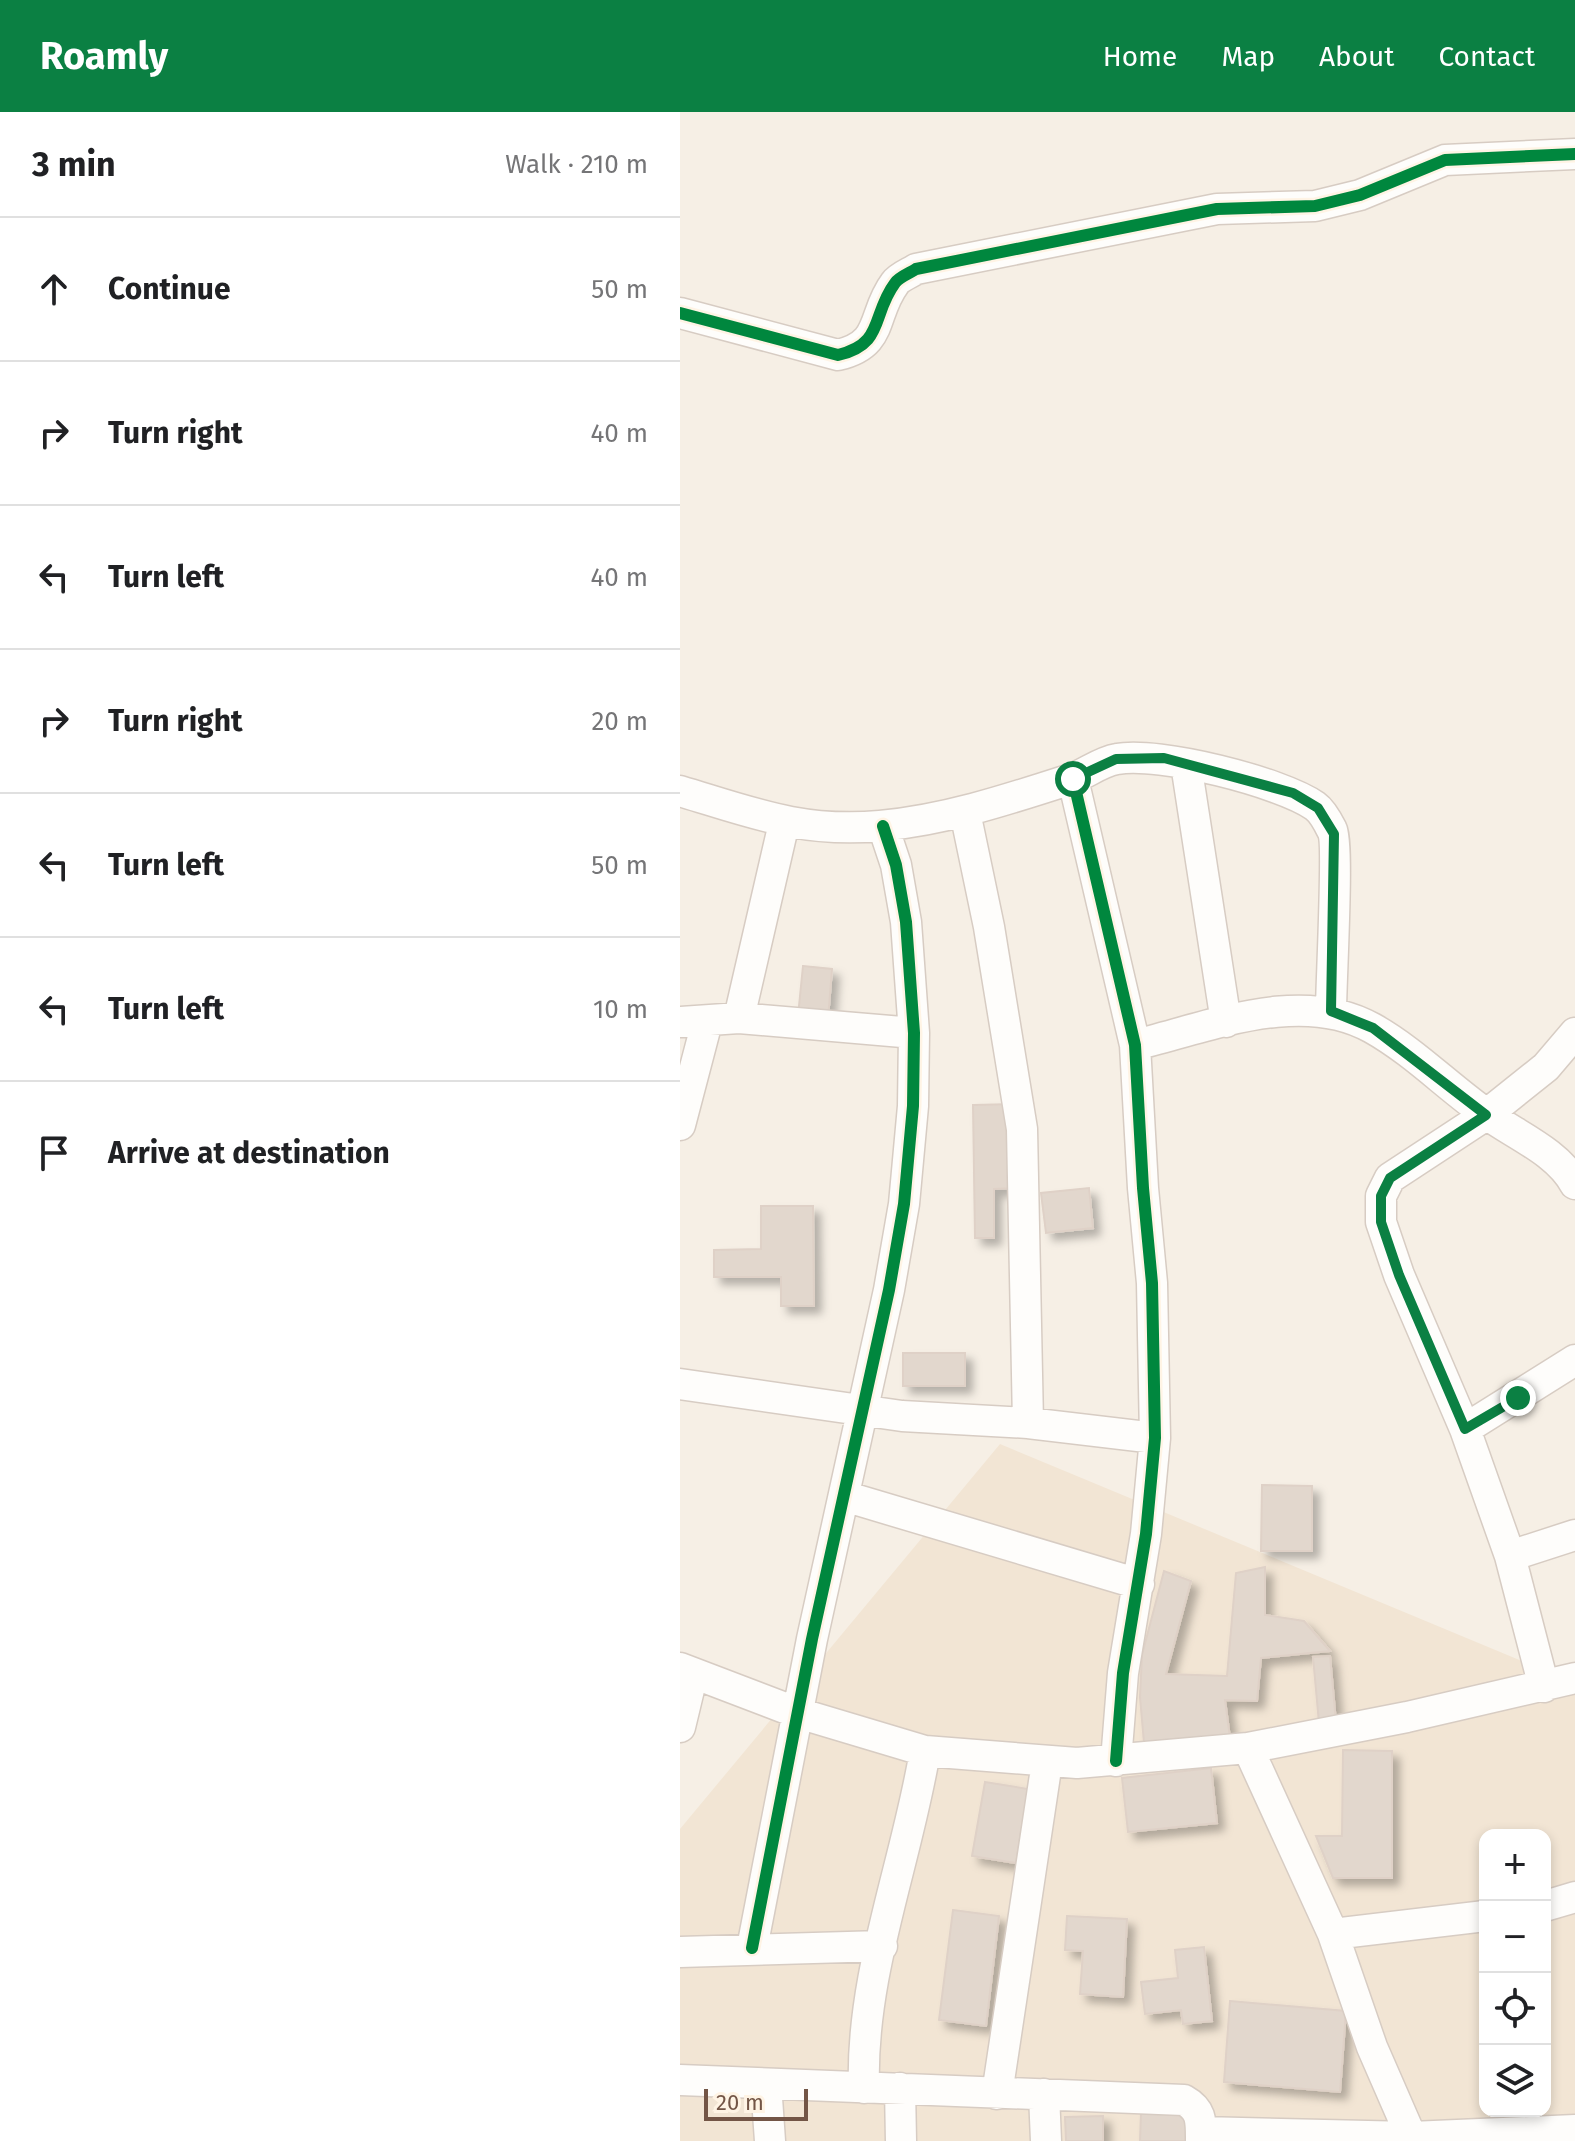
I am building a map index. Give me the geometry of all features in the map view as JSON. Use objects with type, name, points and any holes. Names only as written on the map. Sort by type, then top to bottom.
[{"type":"street","points":[[680,313],[838,355],[859,351],[869,342],[895,282],[916,269],[1217,209],[1315,206],[1360,195],[1445,160],[1575,154]]},
{"type":"street","points":[[680,791],[784,823],[822,828],[883,826],[965,812],[1073,779],[1116,759],[1164,758],[1293,793],[1318,808],[1334,834],[1331,1011]]},
{"type":"street","points":[[1186,764],[1226,1022]]},
{"type":"street","points":[[1073,779],[1135,1045],[1152,1283],[1155,1438],[1139,1584],[1123,1673],[1116,1761]]},
{"type":"street","points":[[965,812],[989,927],[1022,1129],[1028,1423]]},
{"type":"street","points":[[739,1018],[784,823]]},
{"type":"street","points":[[752,1948],[861,1407],[889,1290],[904,1204],[913,1106],[914,1033],[906,922],[896,865],[883,826]]},
{"type":"street","points":[[1135,1045],[1267,1013],[1331,1011],[1373,1028],[1486,1115],[1567,1169],[1575,1184]]},
{"type":"street","points":[[680,1125],[693,1022],[739,1018],[914,1033]]},
{"type":"street","points":[[1544,1687],[1510,1556],[1465,1429],[1399,1275],[1381,1222],[1381,1196],[1390,1178],[1486,1115],[1546,1067],[1575,1033]]},
{"type":"street","points":[[1465,1429],[1575,1360]]},
{"type":"street","points":[[680,1384],[861,1407],[902,1416],[1028,1423],[1155,1438]]},
{"type":"street","points":[[844,1496],[1139,1584]]},
{"type":"street","points":[[1510,1556],[1575,1535]]},
{"type":"street","points":[[680,1727],[687,1671],[798,1713],[925,1751],[1047,1762],[1116,1761],[1142,1756],[1248,1748],[1575,1678]]},
{"type":"street","points":[[1248,1748],[1333,1934],[1372,2047],[1412,2139]]},
{"type":"street","points":[[864,2088],[863,2056],[882,1946],[925,1751]]},
{"type":"street","points":[[997,2094],[1047,1762]]},
{"type":"street","points":[[1551,1904],[1575,1897]]},
{"type":"street","points":[[1333,1934],[1479,1917]]},
{"type":"street","points":[[680,1952],[882,1946]]},
{"type":"street","points":[[680,2080],[1184,2100],[1195,2106],[1201,2116],[1201,2136],[1412,2139],[1575,2130]]},
{"type":"street","points":[[766,2084],[770,2141]]},
{"type":"street","points":[[900,2088],[901,2141]]},
{"type":"street","points":[[1044,2094],[1046,2141]]},
{"type":"shaded area","points":[[1000,1444],[1575,1683],[1575,2141],[680,2141],[680,1829]]},
{"type":"building","points":[[803,966],[832,969],[828,1019],[798,1016]]},
{"type":"building","points":[[1014,1104],[1015,1188],[994,1189],[994,1238],[975,1238],[973,1105]]},
{"type":"building","points":[[1089,1188],[1093,1228],[1046,1233],[1041,1193]]},
{"type":"building","points":[[761,1206],[813,1206],[814,1306],[781,1306],[781,1277],[714,1277],[714,1250],[761,1249]]},
{"type":"building","points":[[903,1353],[965,1353],[965,1386],[903,1386]]},
{"type":"building","points":[[1262,1485],[1312,1486],[1312,1551],[1261,1551]]},
{"type":"building","points":[[1265,1567],[1265,1615],[1304,1621],[1330,1651],[1261,1658],[1257,1701],[1225,1700],[1230,1738],[1144,1743],[1140,1697],[1142,1655],[1164,1571],[1191,1581],[1166,1674],[1227,1676],[1236,1573]]},
{"type":"building","points":[[1330,1656],[1336,1722],[1319,1723],[1313,1657]]},
{"type":"building","points":[[1343,1750],[1392,1751],[1392,1878],[1333,1878],[1316,1836],[1342,1836]]},
{"type":"building","points":[[1211,1768],[1217,1823],[1128,1832],[1122,1778]]},
{"type":"building","points":[[985,1782],[1028,1789],[1016,1863],[972,1856]]},
{"type":"building","points":[[953,1910],[999,1916],[986,2026],[939,2020]]},
{"type":"building","points":[[1067,1916],[1127,1919],[1123,1997],[1080,1994],[1083,1951],[1065,1950]]},
{"type":"building","points":[[1204,1947],[1212,2021],[1183,2024],[1181,2010],[1145,2014],[1141,1982],[1178,1978],[1175,1950]]},
{"type":"building","points":[[1230,2001],[1346,2011],[1340,2092],[1224,2082]]},
{"type":"building","points":[[1141,2112],[1189,2112],[1189,2141],[1140,2141]]},
{"type":"building","points":[[1103,2116],[1103,2141],[1066,2141],[1065,2117]]},
{"type":"cycle path","points":[[680,313],[838,355],[863,344],[875,327],[895,283],[916,269],[1217,209],[1315,206],[1360,195],[1445,160],[1575,154]]},
{"type":"cycle path","points":[[1073,779],[1135,1045],[1152,1283],[1155,1438],[1146,1534],[1123,1673],[1116,1761]]},
{"type":"cycle path","points":[[752,1948],[812,1639],[889,1290],[904,1204],[913,1106],[914,1033],[906,922],[896,865],[883,826]]},
{"type":"route","points":[[1073,779],[1092,767],[1116,759],[1164,758],[1293,793],[1318,808],[1334,834],[1331,1011],[1373,1028],[1486,1115],[1390,1178],[1381,1196],[1381,1222],[1399,1275],[1465,1429],[1518,1398]]}]
